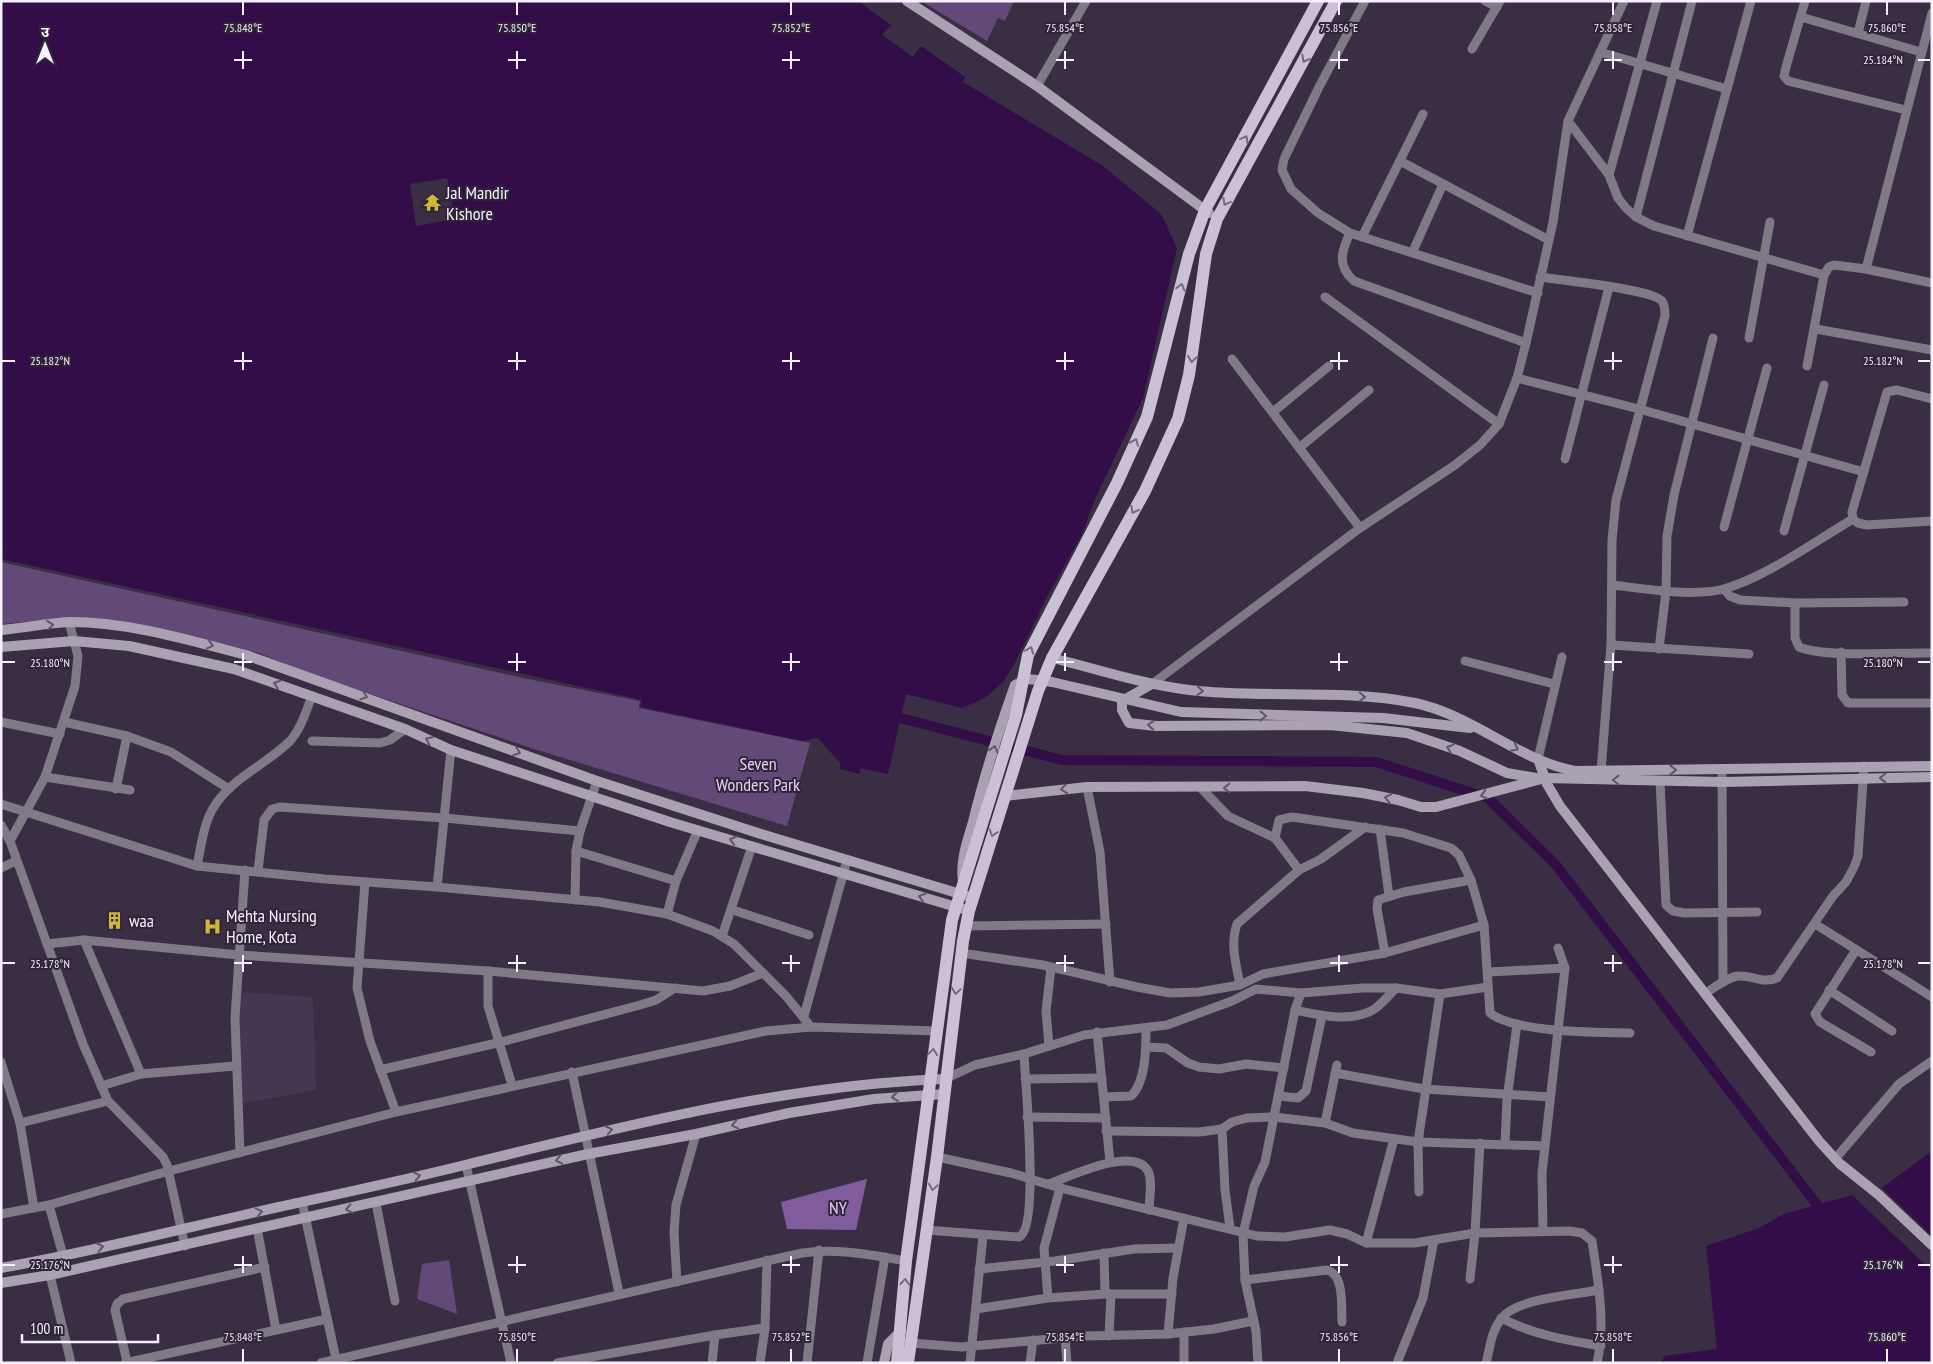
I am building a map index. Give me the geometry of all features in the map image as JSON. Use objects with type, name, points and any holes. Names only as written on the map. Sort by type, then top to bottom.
[{"type":"main road","points":[[897,1363],[906,1261],[946,954],[956,907],[1016,714],[1030,648],[1117,483],[1147,416],[1189,254],[1205,210],[1318,1]]},
{"type":"main road","points":[[908,1363],[937,1157],[945,1078],[966,926],[1006,791],[1030,716],[1052,658],[1148,484],[1178,419],[1190,375],[1206,254],[1217,219],[1336,1]]},
{"type":"street","points":[[907,1],[1037,86],[1217,219]]},
{"type":"street","points":[[1037,86],[1086,1]]},
{"type":"street","points":[[1365,1],[1320,85],[1284,159],[1282,170],[1291,189],[1318,213],[1350,233],[1413,251],[1538,293]]},
{"type":"street","points":[[1472,49],[1498,4],[1485,1]]},
{"type":"street","points":[[1624,1],[1568,121],[1549,240],[1538,293],[1517,378],[1499,424],[1480,445],[1455,465],[1360,528],[1152,684],[1122,701],[1122,710],[1129,723],[1156,726],[1344,725],[1406,733],[1460,751],[1507,773],[1526,778],[1723,782],[1932,778]]},
{"type":"street","points":[[1609,176],[1658,1]]},
{"type":"street","points":[[1636,217],[1692,1]]},
{"type":"street","points":[[1687,236],[1751,1]]},
{"type":"street","points":[[1805,1],[1784,76],[1788,81],[1906,110]]},
{"type":"street","points":[[1858,33],[1866,1]]},
{"type":"street","points":[[1866,269],[1932,14]]},
{"type":"street","points":[[1801,17],[1922,52]]},
{"type":"street","points":[[1600,52],[1727,89]]},
{"type":"street","points":[[1362,237],[1423,114]]},
{"type":"street","points":[[1568,121],[1609,176],[1618,198],[1636,217],[1654,226],[1824,275]]},
{"type":"street","points":[[1400,162],[1549,240]]},
{"type":"street","points":[[1413,251],[1443,184]]},
{"type":"street","points":[[1749,338],[1770,222]]},
{"type":"street","points":[[1350,233],[1345,244],[1342,259],[1344,272],[1354,282],[1526,343]]},
{"type":"street","points":[[1807,366],[1816,329],[1826,270],[1834,265],[1866,269],[1932,282]]},
{"type":"street","points":[[1540,277],[1654,296],[1662,301],[1664,307],[1665,316],[1616,500],[1612,540],[1611,645],[1601,771]]},
{"type":"street","points":[[1565,459],[1608,287]]},
{"type":"street","points":[[1325,297],[1499,424]]},
{"type":"street","points":[[1816,329],[1932,350]]},
{"type":"street","points":[[1660,649],[1666,591],[1667,536],[1691,424],[1714,338]]},
{"type":"street","points":[[1232,359],[1360,528]]},
{"type":"street","points":[[1272,412],[1329,366]]},
{"type":"street","points":[[1724,527],[1767,368]]},
{"type":"street","points":[[1517,378],[1639,409],[1864,472]]},
{"type":"street","points":[[1784,531],[1806,457],[1824,385]]},
{"type":"street","points":[[1299,448],[1369,390]]},
{"type":"street","points":[[1932,399],[1897,390],[1887,392],[1852,512],[1853,519],[1858,524],[1932,521]]},
{"type":"street","points":[[1613,585],[1666,591],[1706,591],[1724,588],[1755,577],[1853,519]]},
{"type":"street","points":[[1724,588],[1730,596],[1740,600],[1795,603],[1904,602]]},
{"type":"street","points":[[1795,603],[1795,638],[1799,647],[1805,650],[1932,653]]},
{"type":"street","points":[[1,630],[69,622],[139,629],[246,655],[596,781],[847,860],[962,888],[973,898]]},
{"type":"street","points":[[10,841],[45,777],[75,686],[78,668],[69,622]]},
{"type":"street","points":[[1,648],[74,641],[129,646],[234,669],[405,729],[451,750],[698,830],[969,911]]},
{"type":"street","points":[[1611,645],[1749,654]]},
{"type":"street","points":[[1841,652],[1842,695],[1848,702],[1932,703]]},
{"type":"street","points":[[1562,657],[1554,684],[1538,758],[1545,778],[1560,806],[1706,993],[1766,1074],[1835,1159],[1879,1195],[1932,1245]]},
{"type":"street","points":[[1052,658],[1152,684],[1188,690],[1382,698],[1417,704],[1562,768],[1601,771],[1932,766]]},
{"type":"street","points":[[1465,661],[1554,684]]},
{"type":"street","points":[[962,888],[962,865],[979,795],[1015,685],[1028,679],[1052,682],[1181,712],[1383,718],[1476,729]]},
{"type":"street","points":[[197,866],[206,824],[213,809],[229,789],[270,759],[291,740],[298,730],[312,696]]},
{"type":"street","points":[[1,722],[60,734]]},
{"type":"street","points":[[64,722],[127,736],[172,752],[229,789]]},
{"type":"street","points":[[312,741],[380,743],[390,740],[405,729]]},
{"type":"street","points":[[116,789],[127,736]]},
{"type":"street","points":[[437,886],[451,750]]},
{"type":"street","points":[[1706,993],[1737,976],[1762,981],[1777,978],[1846,882],[1858,856],[1864,766]]},
{"type":"street","points":[[1722,770],[1721,913],[1723,982]]},
{"type":"street","points":[[45,777],[130,790]]},
{"type":"street","points":[[1006,791],[1087,786],[1305,786],[1363,793],[1421,807],[1436,807],[1545,778]]},
{"type":"street","points":[[575,900],[576,852],[580,831],[596,781]]},
{"type":"street","points":[[1660,781],[1664,895],[1666,905],[1672,911],[1684,913],[1757,912]]},
{"type":"street","points":[[1087,786],[1100,852],[1110,982]]},
{"type":"street","points":[[1200,787],[1228,816],[1275,838],[1299,870]]},
{"type":"street","points":[[1,804],[197,866],[365,882],[437,886],[575,900],[667,914],[722,936],[734,944],[804,1016],[811,1027]]},
{"type":"street","points":[[258,871],[264,820],[272,809],[280,807],[444,818],[580,831]]},
{"type":"street","points":[[1275,838],[1279,820],[1285,817],[1380,829],[1430,840],[1451,848],[1459,855],[1471,880],[1484,925],[1489,972],[1490,1013],[1496,1018],[1517,1024],[1557,1030],[1630,1033]]},
{"type":"street","points":[[1,825],[10,841],[83,1044],[108,1101],[163,1156],[169,1171],[185,1246]]},
{"type":"street","points":[[1240,985],[1233,950],[1233,935],[1237,924],[1299,870],[1321,859],[1365,827]]},
{"type":"street","points":[[1380,829],[1389,896]]},
{"type":"street","points":[[667,914],[676,881],[698,830]]},
{"type":"street","points":[[722,936],[733,910],[752,846]]},
{"type":"street","points":[[576,852],[676,881]]},
{"type":"street","points":[[804,1016],[847,860]]},
{"type":"street","points":[[1,868],[16,861]]},
{"type":"street","points":[[240,1153],[235,1066],[239,955],[245,870]]},
{"type":"street","points":[[1385,953],[1377,903],[1380,898],[1471,880]]},
{"type":"street","points":[[365,882],[357,988],[360,1008],[396,1112]]},
{"type":"street","points":[[733,910],[809,935]]},
{"type":"street","points":[[966,926],[1106,924]]},
{"type":"street","points":[[1815,924],[1932,997]]},
{"type":"street","points":[[962,953],[1022,961],[1110,982],[1170,993],[1199,992],[1240,985],[1264,974],[1385,953],[1424,944],[1484,925]]},
{"type":"street","points":[[47,944],[84,940],[239,955],[359,961],[714,990],[763,973]]},
{"type":"street","points":[[84,940],[141,1074]]},
{"type":"street","points":[[1543,1231],[1542,1173],[1544,1146],[1564,968],[1558,948]]},
{"type":"street","points":[[1856,950],[1816,1010],[1817,1019],[1870,1052]]},
{"type":"street","points":[[1049,1046],[1046,1011],[1051,968]]},
{"type":"street","points":[[1489,972],[1564,968]]},
{"type":"street","points":[[488,971],[488,1006],[497,1042],[512,1085]]},
{"type":"street","points":[[1253,978],[1256,989]]},
{"type":"street","points":[[1,1268],[466,1165],[584,1135],[814,1090],[894,1080],[945,1078],[975,1065],[1024,1054],[1097,1032],[1146,1028],[1186,1018],[1256,989],[1301,993],[1363,988],[1396,988],[1440,994],[1488,987]]},
{"type":"street","points":[[380,1070],[497,1042],[656,1000],[676,988]]},
{"type":"street","points":[[1295,1010],[1322,1016],[1340,1017],[1357,1015],[1373,1010],[1396,988]]},
{"type":"street","points":[[1829,990],[1892,1031]]},
{"type":"street","points":[[1258,1363],[1258,1346],[1245,1280],[1243,1234],[1252,1193],[1265,1162],[1295,1010],[1301,993]]},
{"type":"street","points":[[1419,1192],[1418,1142],[1424,1089],[1440,994]]},
{"type":"street","points":[[1279,1096],[1298,1098],[1306,1091],[1322,1016]]},
{"type":"street","points":[[1505,1144],[1508,1096],[1517,1024]]},
{"type":"street","points":[[1,1214],[49,1206],[169,1171],[396,1112],[512,1085],[766,1031],[811,1027],[936,1031]]},
{"type":"street","points":[[1104,1097],[1131,1096],[1135,1092],[1139,1084],[1146,1047],[1146,1028]]},
{"type":"street","points":[[1097,1032],[1110,1162]]},
{"type":"street","points":[[1146,1047],[1166,1048],[1188,1064],[1199,1067],[1220,1069],[1258,1064],[1284,1068]]},
{"type":"street","points":[[926,1230],[983,1236],[1019,1237],[1023,1235],[1026,1229],[1032,1179],[1024,1054]]},
{"type":"street","points":[[1835,1159],[1899,1084],[1932,1061]]},
{"type":"street","points":[[1,1062],[20,1123],[34,1208]]},
{"type":"street","points":[[101,1086],[141,1074],[235,1066]]},
{"type":"street","points":[[1325,1123],[1336,1069],[1424,1089],[1508,1096],[1550,1097]]},
{"type":"street","points":[[572,1072],[619,1293]]},
{"type":"street","points":[[1025,1079],[1102,1078]]},
{"type":"street","points":[[1,1283],[50,1275],[185,1246],[257,1228],[376,1203],[588,1154],[696,1134],[790,1113],[874,1100],[944,1094]]},
{"type":"street","points":[[20,1123],[108,1101]]},
{"type":"street","points":[[1027,1117],[1106,1118]]},
{"type":"street","points":[[1106,1131],[1199,1132],[1222,1129],[1232,1122],[1247,1118],[1274,1117],[1325,1123],[1353,1133],[1418,1142],[1544,1146]]},
{"type":"street","points":[[1222,1129],[1225,1190],[1230,1228]]},
{"type":"street","points":[[677,1282],[674,1232],[676,1205],[696,1134]]},
{"type":"street","points":[[1366,1243],[1394,1139]]},
{"type":"street","points":[[1470,1279],[1475,1233],[1480,1143]]},
{"type":"street","points":[[937,1157],[1032,1179],[1060,1188],[1149,1210],[1230,1228],[1243,1234],[1285,1237],[1330,1230],[1347,1234],[1366,1243],[1415,1243],[1475,1233],[1569,1231],[1588,1236],[1592,1241],[1600,1290],[1601,1346],[1598,1363]]},
{"type":"street","points":[[1049,1184],[1110,1162],[1143,1165],[1149,1172],[1149,1210]]},
{"type":"street","points":[[466,1165],[511,1363]]},
{"type":"street","points":[[1048,1298],[1044,1248],[1060,1188]]},
{"type":"street","points":[[302,1202],[336,1359]]},
{"type":"street","points":[[376,1203],[396,1301]]},
{"type":"street","points":[[49,1206],[68,1270]]},
{"type":"street","points":[[1168,1334],[1178,1248],[1184,1218]]},
{"type":"street","points":[[257,1228],[276,1330]]},
{"type":"street","points":[[970,1363],[983,1236]]},
{"type":"street","points":[[1397,1363],[1423,1298],[1434,1240]]},
{"type":"street","points":[[979,1269],[1134,1248],[1178,1248]]},
{"type":"street","points":[[321,1363],[503,1323],[619,1293],[820,1250],[906,1261]]},
{"type":"street","points":[[807,1363],[820,1250]]},
{"type":"street","points":[[1104,1253],[1108,1294],[1109,1336]]},
{"type":"street","points":[[867,1363],[885,1258]]},
{"type":"street","points":[[44,1260],[50,1275],[71,1363]]},
{"type":"street","points":[[760,1363],[765,1328],[767,1260]]},
{"type":"street","points":[[265,1267],[123,1299],[117,1304],[115,1310],[126,1362],[327,1319]]},
{"type":"street","points":[[1245,1280],[1327,1270],[1333,1272],[1338,1278],[1342,1322]]},
{"type":"street","points":[[1486,1363],[1493,1331],[1501,1318],[1516,1306],[1600,1290]]},
{"type":"street","points":[[976,1309],[1048,1298],[1108,1294],[1172,1294]]},
{"type":"street","points":[[1501,1318],[1524,1330],[1542,1336],[1601,1346]]},
{"type":"street","points":[[914,1363],[911,1345],[972,1346],[1065,1337],[1168,1334],[1214,1329],[1253,1321]]},
{"type":"street","points":[[557,1363],[765,1328]]},
{"type":"street","points":[[884,1363],[888,1344],[901,1331]]},
{"type":"street","points":[[1184,1332],[1184,1363]]},
{"type":"street","points":[[712,1363],[715,1335]]},
{"type":"street","points":[[1065,1337],[1067,1363]]},
{"type":"street","points":[[1030,1363],[1033,1340]]},
{"type":"shaded area","points":[[1,1],[858,1],[891,25],[882,35],[913,57],[921,46],[965,77],[963,82],[1103,166],[1161,214],[1177,248],[1143,398],[1095,499],[1082,534],[1048,595],[1013,666],[1003,682],[985,698],[962,708],[906,694],[888,774],[860,768],[860,774],[840,769],[840,763],[818,738],[803,741],[640,707],[642,700],[1,559]],"holes":[[[447,178],[455,219],[416,226],[410,184]]]},
{"type":"shaded area","points":[[240,992],[313,997],[316,1090],[238,1104]]},
{"type":"shaded area","points":[[1932,1151],[1932,1236],[1882,1188]]},
{"type":"shaded area","points":[[1852,1195],[1932,1271],[1932,1363],[1662,1363],[1664,1356],[1717,1349],[1706,1246],[1759,1228],[1784,1214]]},
{"type":"green space","points":[[921,1],[1014,1],[1005,21],[998,18],[987,41]]},
{"type":"green space","name":"Seven Wonders Park","points":[[1,562],[528,679],[640,701],[639,708],[810,743],[787,826],[534,749],[311,674],[259,653],[184,634],[69,618],[1,624]]},
{"type":"green space","name":"NY","points":[[867,1179],[856,1230],[787,1229],[781,1202]]},
{"type":"green space","points":[[449,1260],[457,1314],[417,1299],[422,1264]]},
{"type":"waterway","points":[[889,715],[1062,760],[1376,762],[1488,798],[1556,865],[1825,1215]]},
{"type":"place","name":"Jal Mandir Kishore","points":[[432,203]]},
{"type":"place","name":"waa","points":[[115,921]]},
{"type":"place","name":"Mehta Nursing Home, Kota","points":[[212,926]]}]
